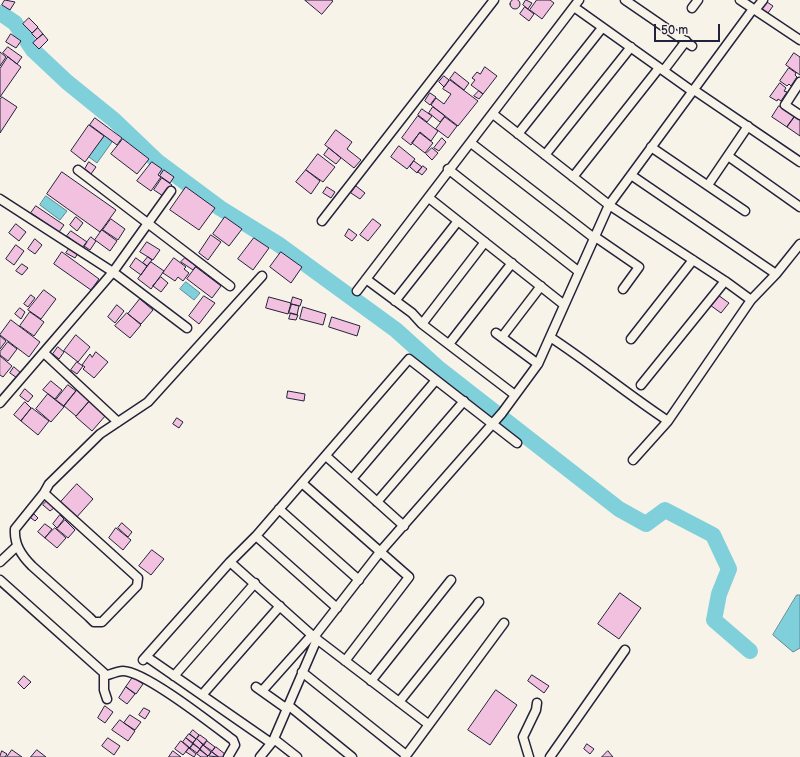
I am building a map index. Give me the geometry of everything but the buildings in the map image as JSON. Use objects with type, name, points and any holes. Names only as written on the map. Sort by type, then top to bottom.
[{"type":"street","points":[[322,221],[494,0]]},
{"type":"street","points":[[357,291],[579,0]]},
{"type":"street","points":[[573,177],[661,69],[689,43],[625,0]]},
{"type":"street","points":[[692,8],[698,0]]},
{"type":"street","points":[[740,0],[800,40]]},
{"type":"street","points":[[352,757],[287,707],[259,689],[314,637],[380,552],[494,423],[538,364],[563,304],[609,205],[754,9],[763,0]]},
{"type":"street","points":[[574,7],[693,91],[748,126],[800,162]]},
{"type":"street","points":[[518,134],[602,28]]},
{"type":"street","points":[[545,155],[631,48]]},
{"type":"street","points":[[800,82],[785,105],[800,115]]},
{"type":"street","points":[[493,114],[609,205],[725,281],[751,300]]},
{"type":"street","points":[[708,186],[748,126]]},
{"type":"street","points":[[471,143],[594,237],[639,267],[623,289]]},
{"type":"street","points":[[651,147],[745,211]]},
{"type":"street","points":[[728,156],[800,207]]},
{"type":"street","points":[[78,170],[230,286]]},
{"type":"street","points":[[449,170],[578,271]]},
{"type":"street","points":[[631,175],[776,274]]},
{"type":"street","points":[[0,403],[113,272],[171,191]]},
{"type":"street","points":[[0,198],[113,272],[187,328]]},
{"type":"street","points":[[429,198],[563,304]]},
{"type":"street","points":[[395,301],[458,221]]},
{"type":"street","points":[[422,324],[485,242]]},
{"type":"street","points":[[633,460],[668,420],[751,300],[776,274],[800,244]]},
{"type":"street","points":[[632,339],[693,260]]},
{"type":"street","points":[[449,344],[512,264]]},
{"type":"street","points":[[44,493],[135,574],[138,582],[137,586],[107,620],[102,622],[94,622],[32,566],[23,557],[17,546],[15,529],[44,493],[49,484],[100,434],[148,402],[262,276]]},
{"type":"street","points":[[366,280],[412,313],[422,324],[515,395]]},
{"type":"street","points":[[641,385],[725,281]]},
{"type":"street","points":[[538,364],[499,335],[541,286]]},
{"type":"street","points":[[550,337],[588,362],[634,399],[668,420]]},
{"type":"street","points":[[44,353],[118,422]]},
{"type":"street","points":[[297,757],[145,658],[230,562],[256,536],[409,359],[494,423],[517,443]]},
{"type":"street","points":[[352,479],[436,380]]},
{"type":"street","points":[[377,502],[464,401]]},
{"type":"street","points":[[326,456],[404,526]]},
{"type":"street","points":[[302,483],[409,578],[345,661]]},
{"type":"street","points":[[279,509],[359,580]]},
{"type":"street","points":[[256,536],[337,608]]},
{"type":"street","points":[[0,562],[17,546]]},
{"type":"street","points":[[230,562],[314,637],[428,724]]},
{"type":"street","points":[[0,580],[94,663],[105,676],[104,690],[107,700]]},
{"type":"street","points":[[372,681],[451,580]]},
{"type":"street","points":[[174,676],[254,583]]},
{"type":"street","points":[[399,702],[479,602]]},
{"type":"street","points":[[202,695],[280,606]]},
{"type":"street","points":[[302,672],[406,756],[428,724],[504,623]]},
{"type":"street","points":[[260,757],[272,741],[302,672],[314,637]]},
{"type":"street","points":[[550,757],[625,650]]},
{"type":"street","points":[[105,676],[124,671],[139,676],[169,694],[233,740],[235,745],[228,757]]},
{"type":"street","points":[[529,757],[523,737],[536,710],[537,703]]},
{"type":"water","points":[[105,136],[112,142],[97,163],[89,157]]},
{"type":"water","points":[[46,196],[67,211],[60,220],[40,205]]},
{"type":"water","points":[[186,282],[200,293],[194,300],[180,289]]},
{"type":"water","points":[[797,595],[800,595],[800,648],[793,652],[773,635]]},
{"type":"waterway","points":[[0,13],[15,23],[33,50],[67,82],[114,120],[158,162],[220,208],[278,244],[396,330],[437,367],[619,509],[646,524],[665,510],[713,535],[729,569],[719,594],[714,620],[750,651]]}]
